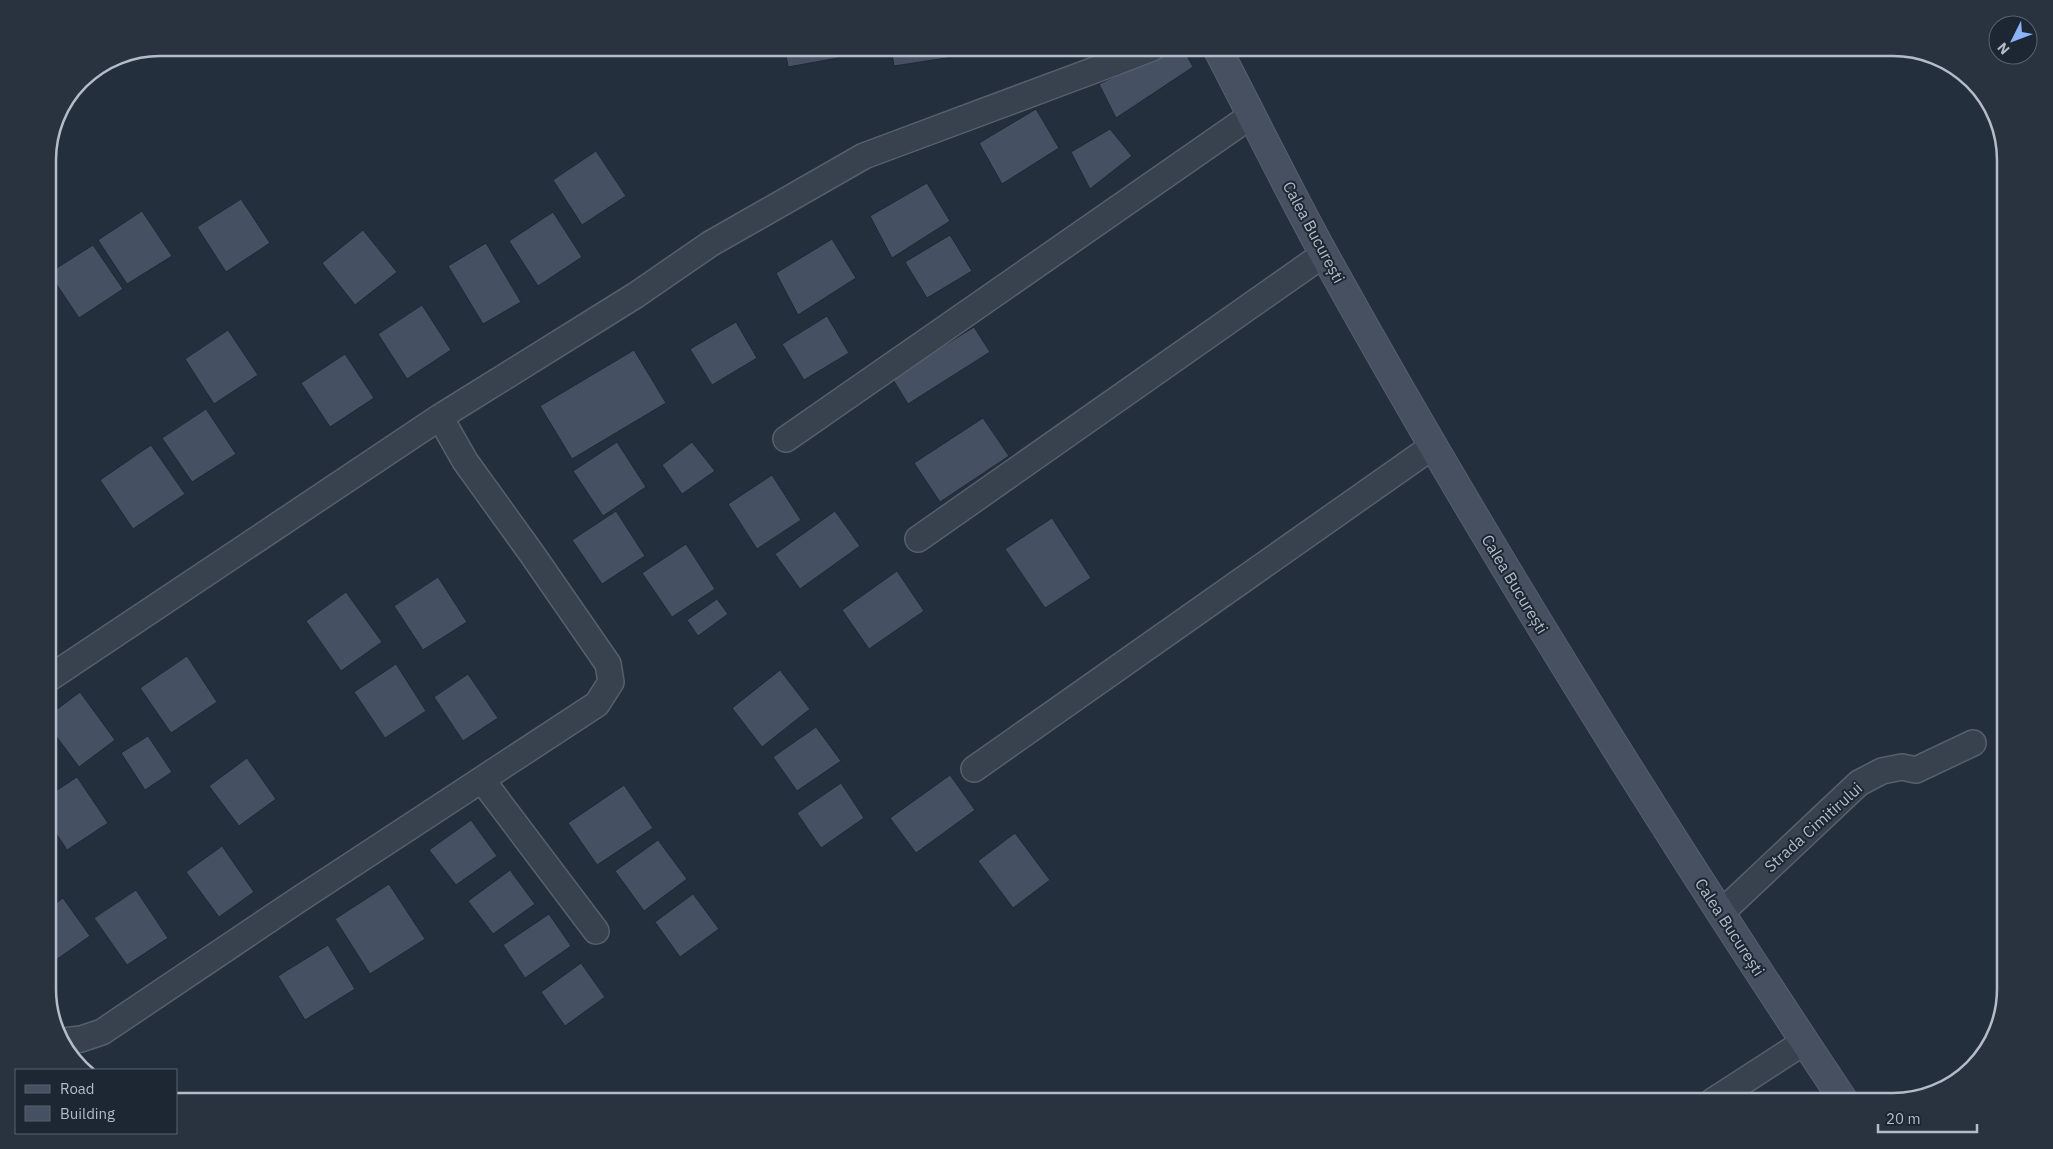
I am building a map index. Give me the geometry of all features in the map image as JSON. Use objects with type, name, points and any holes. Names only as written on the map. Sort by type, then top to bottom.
[{"type":"main road","name":"Calea București","points":[[1221,56],[1324,254],[1433,446],[1573,680],[1838,1093]]},
{"type":"street","points":[[56,674],[440,417],[636,295],[710,244],[864,156],[1132,56]]},
{"type":"street","points":[[786,439],[1252,115]]},
{"type":"street","points":[[918,539],[1324,254]]},
{"type":"street","points":[[70,1040],[81,1039],[102,1032],[298,900],[597,704],[611,682],[608,664],[465,461],[440,417]]},
{"type":"street","points":[[974,769],[1433,446]]},
{"type":"street","name":"Strada Cimitirului","points":[[1721,913],[1859,783],[1882,771],[1902,767],[1916,770],[1972,743]]},
{"type":"street","points":[[482,780],[596,931]]},
{"type":"street","points":[[1728,1093],[1804,1042]]},
{"type":"building","points":[[786,56],[838,56],[838,58],[788,67]]},
{"type":"building","points":[[892,56],[959,56],[894,66]]},
{"type":"building","points":[[1157,56],[1187,56],[1193,67],[1116,118],[1099,84]]},
{"type":"building","points":[[1036,109],[1059,148],[1002,184],[979,143]]},
{"type":"building","points":[[1110,129],[1132,156],[1090,189],[1071,152]]},
{"type":"building","points":[[596,151],[626,196],[582,225],[553,180]]},
{"type":"building","points":[[927,183],[950,221],[892,258],[870,216]]},
{"type":"building","points":[[241,199],[270,243],[226,272],[197,227]]},
{"type":"building","points":[[142,211],[172,256],[127,284],[98,240]]},
{"type":"building","points":[[553,212],[582,257],[538,286],[509,241]]},
{"type":"building","points":[[363,230],[397,272],[355,305],[322,263]]},
{"type":"building","points":[[950,235],[972,271],[927,298],[905,262]]},
{"type":"building","points":[[832,239],[856,278],[798,315],[776,273]]},
{"type":"building","points":[[486,243],[521,302],[483,324],[448,266]]},
{"type":"building","points":[[93,245],[123,289],[79,318],[56,284],[56,269]]},
{"type":"building","points":[[422,305],[451,350],[407,379],[378,334]]},
{"type":"building","points":[[827,316],[849,353],[804,380],[782,344]]},
{"type":"building","points":[[736,322],[757,358],[712,385],[690,349]]},
{"type":"building","points":[[974,327],[990,352],[908,404],[892,378]]},
{"type":"building","points":[[228,330],[258,375],[214,404],[185,359]]},
{"type":"building","points":[[634,350],[666,403],[572,459],[540,406]]},
{"type":"building","points":[[345,354],[374,398],[330,427],[301,383]]},
{"type":"building","points":[[206,409],[236,454],[192,482],[162,438]]},
{"type":"building","points":[[983,418],[1009,456],[940,502],[914,463]]},
{"type":"building","points":[[617,442],[646,487],[603,516],[573,471]]},
{"type":"building","points":[[692,442],[715,471],[682,494],[662,465]]},
{"type":"building","points":[[151,445],[185,494],[133,529],[100,480]]},
{"type":"building","points":[[772,475],[801,520],[757,549],[728,504]]},
{"type":"building","points":[[616,511],[645,556],[602,584],[572,540]]},
{"type":"building","points":[[835,511],[860,546],[800,589],[775,554]]},
{"type":"building","points":[[1052,518],[1091,578],[1045,608],[1005,549]]},
{"type":"building","points":[[686,544],[715,589],[672,617],[642,573]]},
{"type":"building","points":[[897,571],[924,611],[869,649],[842,610]]},
{"type":"building","points":[[438,577],[467,622],[423,650],[394,606]]},
{"type":"building","points":[[346,592],[382,642],[341,671],[306,621]]},
{"type":"building","points":[[717,599],[728,614],[698,636],[687,620]]},
{"type":"building","points":[[187,656],[217,702],[171,733],[140,688]]},
{"type":"building","points":[[396,664],[426,711],[385,738],[354,692]]},
{"type":"building","points":[[780,670],[810,709],[762,747],[732,708]]},
{"type":"building","points":[[468,674],[498,718],[463,741],[434,697]]},
{"type":"building","points":[[80,692],[115,740],[79,767],[56,736],[56,710]]},
{"type":"building","points":[[816,727],[841,761],[797,791],[773,757]]},
{"type":"building","points":[[148,736],[172,772],[145,790],[121,753]]},
{"type":"building","points":[[247,758],[276,799],[239,826],[209,786]]},
{"type":"building","points":[[950,775],[975,810],[916,853],[890,818]]},
{"type":"building","points":[[77,777],[108,823],[67,850],[56,833],[56,791]]},
{"type":"building","points":[[841,783],[864,818],[821,848],[797,813]]},
{"type":"building","points":[[624,785],[653,828],[597,865],[568,823]]},
{"type":"building","points":[[471,820],[497,856],[456,885],[429,850]]},
{"type":"building","points":[[1015,833],[1050,880],[1013,908],[978,861]]},
{"type":"building","points":[[658,840],[687,879],[644,911],[615,871]]},
{"type":"building","points":[[222,846],[254,892],[219,917],[186,872]]},
{"type":"building","points":[[510,870],[535,904],[493,934],[468,901]]},
{"type":"building","points":[[389,884],[425,939],[370,974],[335,919]]},
{"type":"building","points":[[136,890],[168,938],[127,965],[94,918]]},
{"type":"building","points":[[693,894],[719,929],[680,957],[655,922]]},
{"type":"building","points":[[63,898],[90,936],[56,960],[56,903]]},
{"type":"building","points":[[549,914],[571,946],[525,978],[503,945]]},
{"type":"building","points":[[328,945],[355,989],[305,1020],[278,976]]},
{"type":"building","points":[[581,963],[605,997],[565,1026],[541,992]]}]
